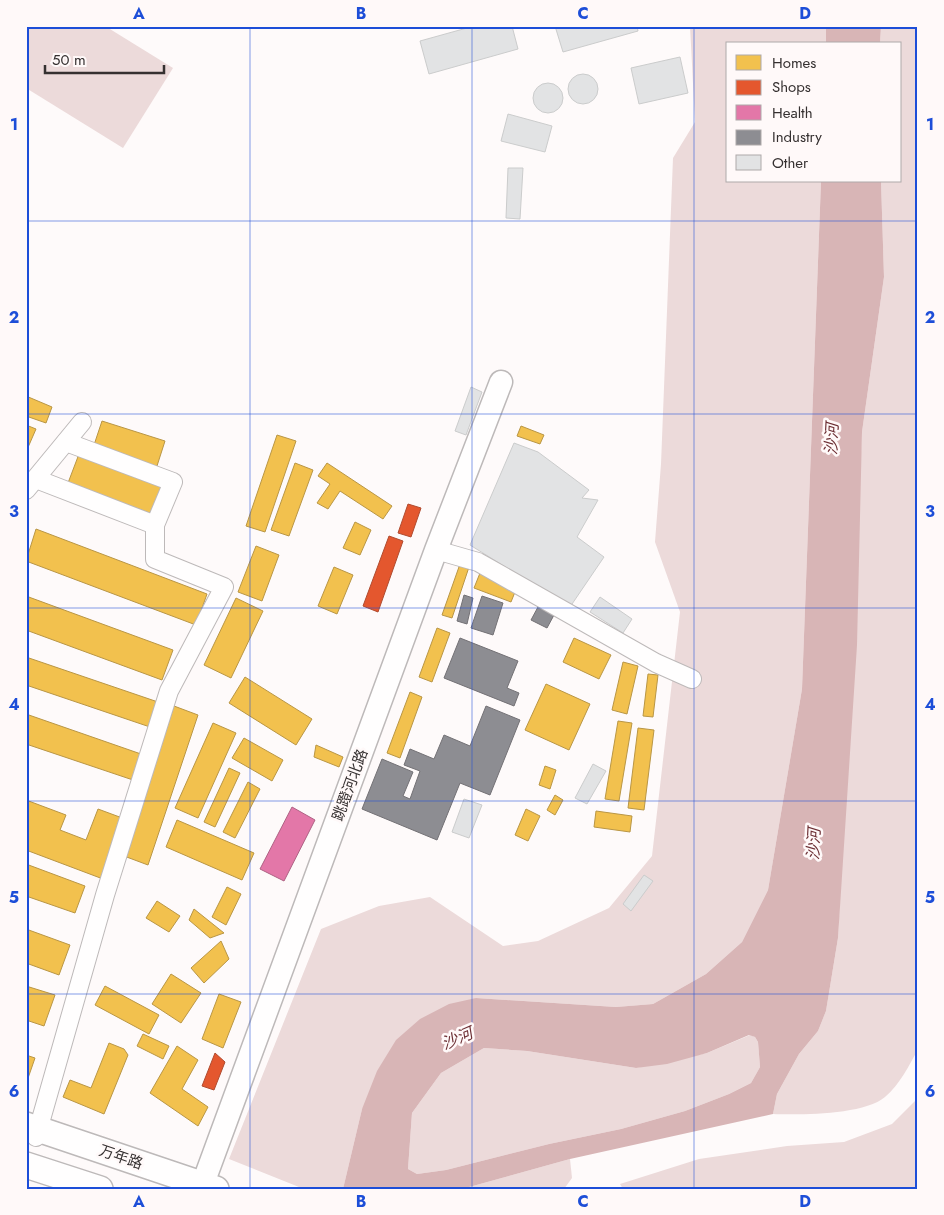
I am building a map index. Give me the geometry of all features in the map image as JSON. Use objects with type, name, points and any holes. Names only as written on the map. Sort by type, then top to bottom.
[{"type":"main road","name":"万年路","points":[[33,1130],[207,1187]]},
{"type":"main road","points":[[26,1165],[100,1189]]},
{"type":"street","name":"跳蹬河北路","points":[[207,1187],[436,550],[502,382]]},
{"type":"street","points":[[82,422],[31,484],[155,525]]},
{"type":"street","points":[[33,1130],[169,692],[224,587],[155,559],[155,525],[173,482],[66,442]]},
{"type":"street","points":[[436,550],[478,562],[656,663],[692,679]]},
{"type":"shaded area","points":[[29,26],[105,26],[173,68],[123,148],[26,88],[26,31]]},
{"type":"shaded area","points":[[690,26],[827,26],[826,42],[726,42],[726,182],[821,182],[802,689],[768,890],[742,942],[706,974],[653,1004],[616,1007],[476,998],[362,1109],[343,1189],[304,1189],[229,1159],[321,929],[379,906],[430,897],[503,946],[538,941],[609,908],[652,856],[680,612],[655,542],[661,464],[673,158],[695,122]]},
{"type":"shaded area","points":[[881,26],[918,26],[918,1049],[895,1086],[885,1097],[875,1103],[847,1111],[831,1113],[773,1114],[777,1094],[799,1054],[818,1031],[826,1011],[838,938],[862,432],[884,277],[881,182],[902,182],[902,42],[880,42]]},
{"type":"shaded area","points":[[750,1035],[755,1037],[758,1042],[760,1067],[751,1083],[729,1094],[685,1111],[621,1129],[549,1144],[446,1170],[417,1174],[408,1169],[412,1113],[441,1073],[484,1048],[527,1051],[636,1068],[707,1053]]},
{"type":"shaded area","points":[[918,1098],[918,1189],[623,1189],[620,1184],[699,1159],[787,1146],[844,1142],[892,1124]]},
{"type":"shaded area","points":[[570,1159],[572,1178],[564,1189],[462,1189]]},
{"type":"water","points":[[826,26],[881,26],[880,42],[826,42]]},
{"type":"water","name":"沙河","points":[[821,182],[881,182],[884,277],[862,432],[857,645],[838,938],[826,1011],[818,1031],[799,1054],[777,1094],[773,1114],[570,1159],[462,1189],[343,1189],[362,1109],[377,1071],[396,1040],[420,1019],[449,1004],[476,998],[616,1007],[653,1004],[706,974],[742,942],[768,890],[802,689]],"holes":[[[749,1035],[755,1037],[758,1042],[760,1067],[751,1083],[729,1094],[685,1111],[621,1129],[549,1144],[446,1170],[417,1174],[408,1169],[412,1113],[441,1073],[484,1048],[527,1051],[636,1068],[667,1064],[707,1053]]]},
{"type":"building: Homes","points":[[26,396],[52,407],[46,423],[26,416]]},
{"type":"building: Homes","points":[[102,421],[165,441],[156,469],[93,448]]},
{"type":"building: Homes","points":[[26,425],[36,429],[26,452]]},
{"type":"building: Homes","points":[[521,426],[544,435],[540,444],[517,436]]},
{"type":"building: Homes","points":[[277,435],[296,441],[265,532],[246,526]]},
{"type":"building: Homes","points":[[79,454],[163,486],[152,514],[68,483]]},
{"type":"building: Homes","points":[[295,463],[313,470],[289,536],[271,530]]},
{"type":"building: Homes","points":[[327,463],[392,506],[383,519],[340,491],[328,509],[317,503],[330,484],[318,476]]},
{"type":"building: Homes","points":[[355,522],[371,530],[360,555],[343,548]]},
{"type":"building: Homes","points":[[36,529],[207,594],[196,625],[26,561]]},
{"type":"building: Homes","points":[[256,546],[279,555],[262,601],[238,592]]},
{"type":"building: Homes","points":[[460,564],[469,567],[452,618],[442,615]]},
{"type":"building: Homes","points":[[334,567],[353,575],[337,614],[318,606]]},
{"type":"building: Homes","points":[[480,573],[517,587],[511,602],[474,588]]},
{"type":"building: Homes","points":[[26,596],[173,650],[162,680],[26,630]]},
{"type":"building: Homes","points":[[236,598],[263,611],[231,678],[204,665]]},
{"type":"building: Homes","points":[[437,628],[450,633],[432,682],[419,677]]},
{"type":"building: Homes","points":[[574,638],[611,655],[599,679],[563,662]]},
{"type":"building: Homes","points":[[26,657],[158,702],[150,727],[26,685]]},
{"type":"building: Homes","points":[[623,662],[638,666],[627,714],[612,710]]},
{"type":"building: Homes","points":[[648,674],[658,675],[653,717],[643,716]]},
{"type":"building: Homes","points":[[245,677],[312,719],[296,745],[229,703]]},
{"type":"building: Homes","points":[[546,684],[590,704],[569,750],[525,730]]},
{"type":"building: Homes","points":[[410,692],[422,697],[400,758],[387,753]]},
{"type":"building: Homes","points":[[174,706],[198,715],[148,865],[124,856]]},
{"type":"building: Homes","points":[[26,714],[141,754],[133,780],[26,744]]},
{"type":"building: Homes","points":[[618,721],[632,723],[619,801],[605,799]]},
{"type":"building: Homes","points":[[213,723],[236,733],[198,818],[175,808]]},
{"type":"building: Homes","points":[[638,728],[654,730],[644,810],[628,808]]},
{"type":"building: Homes","points":[[244,738],[283,760],[272,781],[232,758]]},
{"type":"building: Homes","points":[[316,745],[343,757],[339,767],[314,757]]},
{"type":"building: Homes","points":[[545,766],[556,770],[550,789],[539,785]]},
{"type":"building: Homes","points":[[229,768],[240,773],[215,827],[204,822]]},
{"type":"building: Homes","points":[[248,782],[260,789],[235,838],[223,832]]},
{"type":"building: Homes","points":[[555,795],[563,800],[555,815],[547,810]]},
{"type":"building: Homes","points":[[26,800],[66,815],[60,830],[86,840],[98,809],[125,819],[103,879],[26,850]]},
{"type":"building: Homes","points":[[526,809],[540,816],[528,841],[515,835]]},
{"type":"building: Homes","points":[[596,811],[632,816],[630,832],[594,827]]},
{"type":"building: Homes","points":[[177,820],[254,853],[242,880],[166,847]]},
{"type":"building: Homes","points":[[26,864],[85,886],[75,913],[26,896]]},
{"type":"building: Homes","points":[[227,887],[241,894],[226,925],[212,917]]},
{"type":"building: Homes","points":[[157,901],[180,916],[169,932],[146,918]]},
{"type":"building: Homes","points":[[194,909],[224,933],[210,938],[189,920]]},
{"type":"building: Homes","points":[[26,929],[70,945],[59,975],[26,963]]},
{"type":"building: Homes","points":[[221,941],[229,959],[204,983],[191,968]]},
{"type":"building: Homes","points":[[171,974],[201,993],[181,1023],[152,1004]]},
{"type":"building: Homes","points":[[26,986],[55,995],[44,1026],[26,1020]]},
{"type":"building: Homes","points":[[105,986],[159,1015],[149,1034],[95,1005]]},
{"type":"building: Homes","points":[[219,994],[241,1002],[223,1048],[202,1039]]},
{"type":"building: Homes","points":[[143,1034],[169,1046],[163,1059],[137,1046]]},
{"type":"building: Homes","points":[[109,1043],[124,1049],[128,1055],[104,1114],[63,1097],[70,1080],[91,1088]]},
{"type":"building: Homes","points":[[177,1046],[198,1060],[182,1089],[208,1107],[198,1126],[150,1093]]},
{"type":"building: Homes","points":[[26,1055],[35,1058],[26,1084]]},
{"type":"building: Shops","points":[[408,504],[421,508],[411,537],[398,533]]},
{"type":"building: Shops","points":[[389,536],[403,541],[378,612],[363,606]]},
{"type":"building: Shops","points":[[215,1053],[225,1062],[214,1090],[202,1086]]},
{"type":"building: Health","points":[[292,807],[315,820],[284,881],[260,869]]},
{"type":"building: Industry","points":[[464,595],[473,598],[467,624],[457,621]]},
{"type":"building: Industry","points":[[482,596],[503,603],[493,635],[471,628]]},
{"type":"building: Industry","points":[[538,607],[554,615],[547,628],[531,620]]},
{"type":"building: Industry","points":[[460,638],[518,661],[507,688],[519,693],[514,706],[444,678]]},
{"type":"building: Industry","points":[[486,706],[520,720],[490,795],[460,783],[437,840],[362,809],[382,759],[413,772],[403,796],[410,799],[420,771],[404,765],[410,749],[434,759],[444,735],[470,746]]},
{"type":"building: Other","points":[[474,26],[512,26],[518,49],[429,74],[420,41]]},
{"type":"building: Other","points":[[555,26],[637,26],[638,31],[563,52]]},
{"type":"building: Other","points":[[680,57],[688,93],[639,104],[631,68]]},
{"type":"building: Other","points":[[583,74],[589,75],[597,83],[597,95],[589,103],[583,104],[577,103],[569,95],[568,89],[569,83],[577,75]]},
{"type":"building: Other","points":[[548,83],[554,84],[562,92],[562,104],[554,112],[548,113],[542,112],[534,104],[533,98],[534,92],[542,84]]},
{"type":"building: Other","points":[[508,114],[552,126],[545,152],[501,141]]},
{"type":"building: Other","points":[[508,168],[523,168],[520,219],[506,218]]},
{"type":"building: Other","points":[[471,387],[482,392],[466,435],[455,431]]},
{"type":"building: Other","points":[[514,443],[538,452],[589,490],[582,498],[598,500],[577,537],[604,557],[570,607],[470,545]]},
{"type":"building: Other","points":[[600,597],[632,619],[623,633],[590,612]]},
{"type":"building: Other","points":[[593,764],[606,771],[587,804],[575,798]]},
{"type":"building: Other","points":[[464,799],[482,805],[469,838],[452,832]]},
{"type":"building: Other","points":[[644,875],[653,881],[631,911],[623,904]]}]
